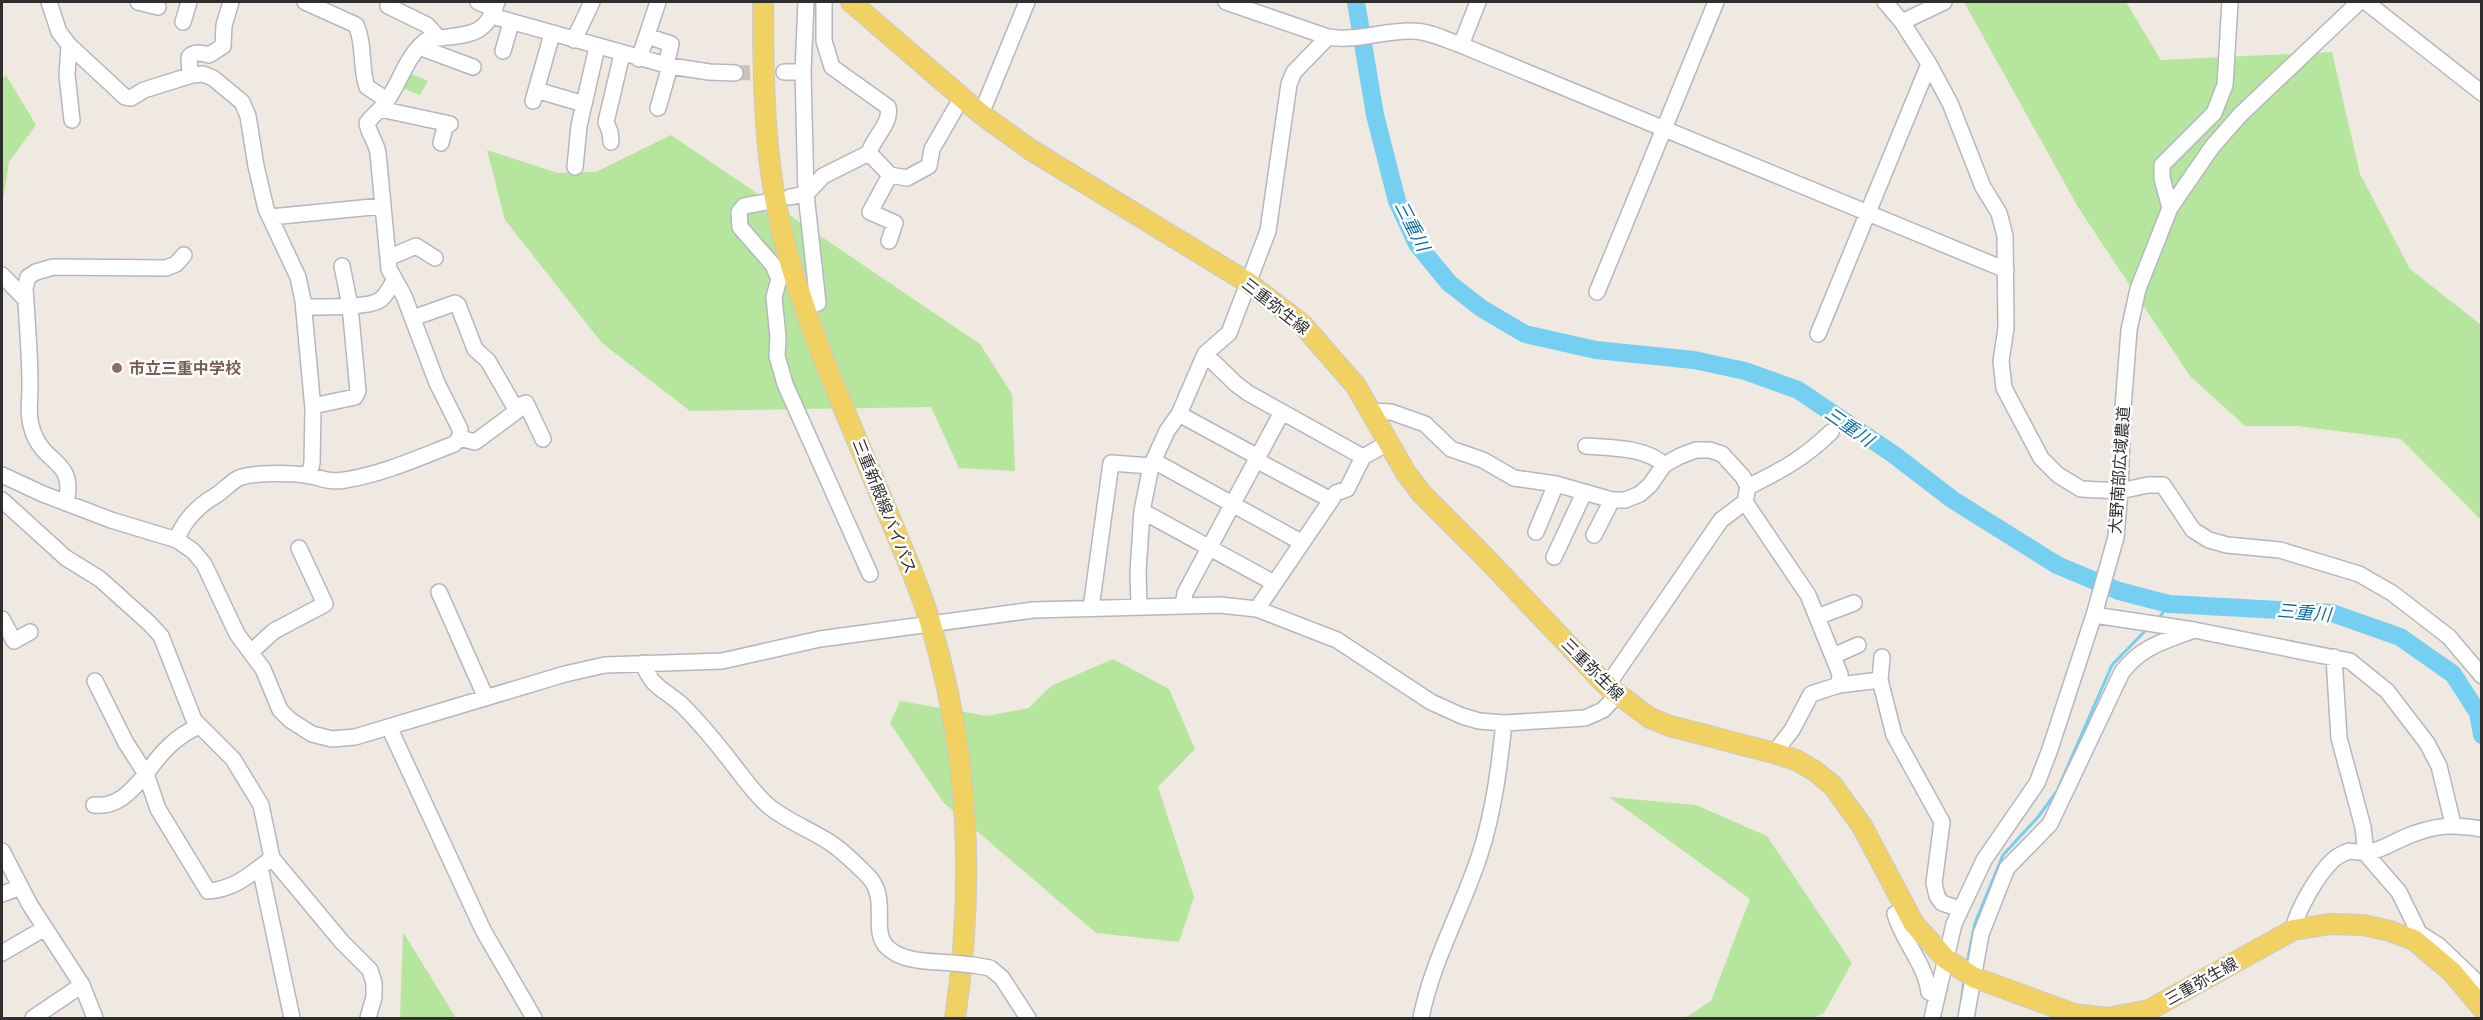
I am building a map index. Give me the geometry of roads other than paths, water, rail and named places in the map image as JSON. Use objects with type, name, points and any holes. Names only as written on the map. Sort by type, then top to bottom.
[{"type":"main road","name":"三重新殿線バイパス","points":[[763,2],[763,78],[769,154],[786,245],[805,308],[922,598],[948,695],[960,758],[967,844],[964,945],[955,1018]]},
{"type":"main road","name":"三重弥生線","points":[[851,2],[981,114],[1031,150],[1247,282],[1278,304],[1316,338],[1356,386],[1388,443],[1422,494],[1612,690],[1650,718],[1670,726],[1796,760],[1815,771],[1833,786],[1862,826],[1914,924],[1962,970],[2030,1000],[2074,1014],[2107,1018],[2149,1014],[2293,930],[2330,924],[2362,925],[2416,936],[2452,972],[2481,1008]]},
{"type":"street","points":[[49,2],[59,32],[69,45],[125,97],[131,98],[144,90],[190,75],[203,74],[213,78],[242,102],[248,116],[256,166],[271,217],[298,277],[304,307],[313,406],[312,463],[309,476]]},
{"type":"street","points":[[138,2],[158,7]]},
{"type":"street","points":[[183,22],[189,2]]},
{"type":"street","points":[[190,75],[189,57],[192,54],[196,52],[209,55],[223,46],[224,25],[231,2]]},
{"type":"street","points":[[304,2],[356,25],[361,34],[367,87],[383,104],[448,123],[441,143]]},
{"type":"street","points":[[478,2],[495,9],[511,23],[622,54],[709,72],[735,73]]},
{"type":"street","points":[[574,40],[592,2]]},
{"type":"street","points":[[639,58],[658,2]]},
{"type":"street","points":[[805,308],[818,303],[806,194],[803,72],[806,2]]},
{"type":"street","points":[[790,197],[806,194],[823,177],[869,153],[890,114],[888,107],[832,67],[824,41],[824,2]]},
{"type":"street","points":[[981,114],[1027,2]]},
{"type":"street","points":[[1226,2],[1334,38],[1410,30],[1421,31],[1461,45],[2006,270]]},
{"type":"street","points":[[1461,45],[1478,2]]},
{"type":"street","points":[[1597,292],[1716,2]]},
{"type":"street","points":[[1885,2],[1902,22],[1929,64],[1950,103],[1983,187],[1999,213],[2005,236],[2006,270],[2006,328],[2001,361],[2004,387],[2041,458],[2058,475],[2080,489],[2120,491],[2148,485],[2163,485],[2193,530],[2209,540],[2227,545],[2280,550],[2359,574],[2392,593],[2449,637],[2481,676]]},
{"type":"street","points":[[1902,22],[1944,2]]},
{"type":"street","points":[[2170,208],[2162,178],[2162,165],[2214,114],[2225,85],[2230,2]]},
{"type":"street","name":"大野南部広域農道","points":[[1932,1018],[1937,996],[1962,970],[1960,909],[1984,860],[2037,783],[2095,612],[2116,537],[2120,491],[2122,408],[2129,330],[2138,289],[2170,208],[2212,147],[2240,115],[2359,2]]},
{"type":"street","points":[[2366,2],[2481,93]]},
{"type":"street","points":[[388,6],[427,25],[439,38]]},
{"type":"street","points":[[177,540],[179,533],[190,518],[206,501],[238,478],[250,475],[309,476],[326,482],[374,475],[454,444],[460,438],[460,429],[437,383],[404,296],[389,269],[378,153],[376,144],[369,134],[367,123],[383,104],[419,47],[428,39],[472,35],[481,30],[495,9]]},
{"type":"street","points":[[503,51],[511,23]]},
{"type":"street","points":[[552,34],[535,95],[584,104]]},
{"type":"street","points":[[646,36],[671,44],[658,108]]},
{"type":"street","points":[[1139,606],[1138,572],[1142,511],[1153,464],[1167,430],[1179,414],[1205,354],[1229,333],[1270,223],[1288,84],[1294,72],[1334,38]]},
{"type":"street","points":[[69,45],[67,75],[72,120]]},
{"type":"street","points":[[575,167],[579,126],[597,46]]},
{"type":"street","points":[[419,47],[473,67]]},
{"type":"street","points":[[611,141],[606,122],[622,54]]},
{"type":"street","points":[[1818,334],[1929,64]]},
{"type":"street","points":[[784,72],[803,72]]},
{"type":"street","points":[[869,153],[891,175],[907,178],[929,166],[932,149],[962,97]]},
{"type":"street","points":[[889,241],[895,223],[870,212],[891,175]]},
{"type":"street","points":[[766,202],[744,206],[739,212],[740,227],[773,265],[779,279],[774,297],[778,337],[777,356],[785,384],[870,574]]},
{"type":"street","points":[[271,217],[382,206]]},
{"type":"street","points":[[388,258],[416,246],[435,258]]},
{"type":"street","points":[[66,503],[70,487],[67,473],[42,450],[33,434],[28,414],[30,387],[25,288],[28,277],[54,267],[166,268],[176,264],[184,255]]},
{"type":"street","points":[[313,406],[355,397],[358,391],[350,306],[342,266]]},
{"type":"street","points":[[2,275],[26,300]]},
{"type":"street","points":[[304,307],[350,306],[376,302],[382,299],[394,281]]},
{"type":"street","points":[[413,318],[455,303],[458,304],[475,349],[488,361],[517,411],[475,442],[460,438]]},
{"type":"street","points":[[1205,354],[1236,384],[1363,457]]},
{"type":"street","points":[[515,407],[526,404],[543,439]]},
{"type":"street","points":[[1371,411],[1391,412],[1425,424],[1451,449],[1483,460],[1514,478],[1556,484],[1612,500],[1625,500],[1640,494],[1650,485],[1664,465],[1696,450],[1710,450],[1722,454],[1743,477],[1747,494],[1808,595],[1840,674],[1839,685]]},
{"type":"street","points":[[1183,606],[1185,593],[1282,412]]},
{"type":"street","points":[[1179,414],[1331,500]]},
{"type":"street","points":[[2,475],[66,503],[144,531],[177,540],[193,551],[204,564],[237,634],[263,669],[280,710],[290,720],[312,734],[332,739],[355,738],[565,674],[605,665],[722,662],[820,639],[1032,609],[1139,606],[1220,605],[1257,609],[1337,640],[1446,710],[1479,721],[1504,723],[1595,715],[1603,710],[1612,690],[1721,520],[1747,494],[1809,454],[1831,432]]},
{"type":"street","points":[[1257,609],[1336,493],[1347,489],[1363,457],[1388,443]]},
{"type":"street","points":[[1586,446],[1614,448],[1656,457],[1664,465]]},
{"type":"street","points":[[1091,608],[1111,463],[1153,464],[1301,542]]},
{"type":"street","points":[[1536,532],[1556,484]]},
{"type":"street","points":[[1554,557],[1584,493]]},
{"type":"street","points":[[2,500],[66,558],[100,579],[149,622],[161,636],[194,720],[233,759],[261,805],[266,863],[291,1018]]},
{"type":"street","points":[[1594,535],[1612,500]]},
{"type":"street","points":[[1142,511],[1274,584]]},
{"type":"street","points":[[251,652],[274,631],[325,604],[299,548]]},
{"type":"street","points":[[439,592],[486,698]]},
{"type":"street","points":[[1817,617],[1854,603]]},
{"type":"street","points":[[2095,612],[2136,622],[2194,630],[2350,661],[2387,691],[2427,743],[2439,766],[2457,825]]},
{"type":"street","points":[[2,619],[14,641],[30,632]]},
{"type":"street","points":[[1966,1018],[1962,970],[1981,934],[2007,868],[2050,824],[2122,672],[2133,657],[2146,648],[2194,630]]},
{"type":"street","points":[[1833,656],[1858,645]]},
{"type":"street","points":[[1882,657],[1880,680],[1894,735],[1942,822],[1934,884],[1936,896],[1942,903],[1960,909]]},
{"type":"street","points":[[2334,657],[2339,738],[2364,827],[2366,854]]},
{"type":"street","points":[[643,663],[647,675],[655,686],[680,703],[770,807],[829,842],[869,877],[877,887],[881,900],[880,921],[886,946],[899,956],[990,968],[1002,978],[1028,1018]]},
{"type":"street","points":[[1774,753],[1792,730],[1811,694],[1839,685],[1880,680]]},
{"type":"street","points":[[95,681],[126,742],[146,774],[158,809],[208,891],[223,890],[238,884],[266,863]]},
{"type":"street","points":[[1421,1018],[1428,989],[1480,854],[1495,798],[1504,723]]},
{"type":"street","points":[[94,805],[110,804],[126,796],[159,756],[186,731],[200,726]]},
{"type":"street","points":[[389,727],[483,930],[534,1018]]},
{"type":"street","points":[[2366,854],[2416,833],[2457,825],[2481,829]]},
{"type":"street","points":[[2293,930],[2295,919],[2320,877],[2334,859],[2349,850],[2366,854],[2399,892],[2416,936],[2438,945],[2481,987]]},
{"type":"street","points":[[2,851],[45,928],[82,985],[95,1018]]},
{"type":"street","points":[[266,863],[369,970],[374,983],[374,997],[368,1018]]},
{"type":"street","points":[[2,894],[21,887]]},
{"type":"street","points":[[1905,908],[1895,914],[1900,930],[1925,971],[1929,992],[1937,996]]},
{"type":"street","points":[[2,953],[45,928]]},
{"type":"street","points":[[33,1018],[82,985]]},
{"type":"waterway","name":"三重川","points":[[1356,2],[1375,115],[1397,201],[1417,244],[1449,283],[1481,308],[1525,334],[1596,350],[1694,360],[1745,371],[1798,390],[1893,454],[1953,500],[2057,565],[2119,591],[2169,604],[2332,613],[2400,637],[2453,674],[2478,713],[2482,735]]},
{"type":"waterway","points":[[2159,618],[2169,604]]},
{"type":"waterway","points":[[1967,963],[1975,923],[2003,855],[2038,817],[2057,791],[2112,665],[2147,629]]},
{"type":"waterway","points":[[1961,1005],[1964,979]]},
{"type":"tunnel","points":[[735,73],[784,72]]},
{"type":"place","name":"市立三重中学校","points":[[117,368]]}]
